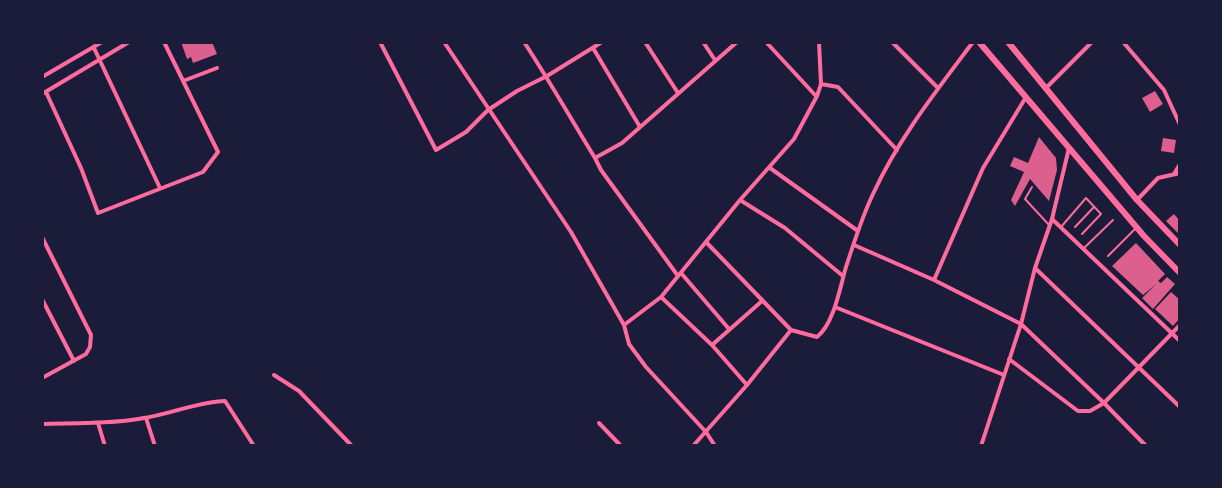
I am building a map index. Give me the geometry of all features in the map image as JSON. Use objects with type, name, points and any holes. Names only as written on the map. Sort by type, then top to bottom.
[{"type":"main road","points":[[979,42],[1137,227],[1180,273]]},
{"type":"main road","points":[[1008,42],[1137,200],[1180,245]]},
{"type":"street","points":[[42,77],[102,42]]},
{"type":"street","points":[[118,42],[121,47]]},
{"type":"street","points":[[129,42],[44,93],[81,168],[98,213],[203,172],[218,152],[164,42]]},
{"type":"street","points":[[380,42],[436,150],[466,132],[488,110],[517,91],[547,76],[603,42]]},
{"type":"street","points":[[444,42],[571,232],[624,325],[629,344],[646,367],[706,432],[715,446]]},
{"type":"street","points":[[524,42],[547,76],[601,170],[679,274],[729,329]]},
{"type":"street","points":[[645,42],[678,93]]},
{"type":"street","points":[[703,42],[715,60]]},
{"type":"street","points":[[596,158],[622,143],[737,42]]},
{"type":"street","points":[[766,42],[817,96]]},
{"type":"street","points":[[624,325],[661,297],[740,200],[794,139],[821,84],[819,42]]},
{"type":"street","points":[[892,42],[938,88]]},
{"type":"street","points":[[706,242],[791,330],[817,337],[824,332],[835,307],[858,231],[873,194],[897,150],[938,88],[973,42]]},
{"type":"street","points":[[1046,88],[1092,42]]},
{"type":"street","points":[[1123,42],[1164,90],[1180,125]]},
{"type":"street","points":[[94,48],[160,188]]},
{"type":"street","points":[[593,48],[640,127]]},
{"type":"street","points":[[183,81],[217,68]]},
{"type":"street","points":[[821,84],[838,87],[897,150]]},
{"type":"street","points":[[934,280],[983,168],[1026,97]]},
{"type":"street","points":[[981,446],[1050,226],[1069,146]]},
{"type":"street","points":[[1174,175],[1180,164]]},
{"type":"street","points":[[770,168],[858,231]]},
{"type":"street","points":[[1137,200],[1158,178],[1180,173]]},
{"type":"street","points":[[740,200],[785,228],[843,276]]},
{"type":"street","points":[[1052,219],[1180,341]]},
{"type":"street","points":[[42,237],[91,334],[90,347],[86,354],[42,378]]},
{"type":"street","points":[[854,245],[934,280],[1021,324],[1146,446]]},
{"type":"street","points":[[1035,268],[1180,407]]},
{"type":"street","points":[[661,297],[712,345],[747,385]]},
{"type":"street","points":[[42,299],[74,362]]},
{"type":"street","points":[[712,345],[762,301]]},
{"type":"street","points":[[835,307],[1004,375]]},
{"type":"street","points":[[1009,359],[1078,411],[1090,411],[1104,403],[1180,325]]},
{"type":"street","points":[[693,446],[747,385],[791,330]]},
{"type":"street","points":[[274,375],[299,391],[352,446]]},
{"type":"street","points":[[42,424],[98,423],[146,418],[211,402],[225,401],[254,446]]},
{"type":"street","points":[[146,418],[155,446]]},
{"type":"street","points":[[98,423],[105,446]]},
{"type":"street","points":[[599,423],[621,446]]},
{"type":"lane","points":[[1032,188],[1025,199],[1050,226]]},
{"type":"lane","points":[[1061,227],[1086,198],[1101,214],[1082,234]]},
{"type":"lane","points":[[1075,227],[1094,207]]},
{"type":"lane","points":[[1083,249],[1113,220]]},
{"type":"lane","points":[[1108,256],[1137,227]]},
{"type":"building","points":[[181,42],[212,42],[217,54],[193,63],[191,57],[187,59]]},
{"type":"building","points":[[1155,91],[1163,104],[1150,112],[1142,98]]},
{"type":"building","points":[[1039,137],[1056,158],[1057,170],[1049,201],[1030,179],[1015,206],[1011,200],[1024,172],[1010,166],[1014,157],[1028,163]]},
{"type":"building","points":[[1163,138],[1176,140],[1174,153],[1161,151]]},
{"type":"building","points":[[1174,214],[1180,221],[1180,235],[1166,221]]},
{"type":"building","points":[[1136,243],[1165,274],[1158,281],[1161,283],[1167,277],[1175,284],[1153,309],[1142,298],[1156,284],[1143,295],[1112,266]]},
{"type":"building","points":[[1171,292],[1180,300],[1180,318],[1173,326],[1155,309]]}]
